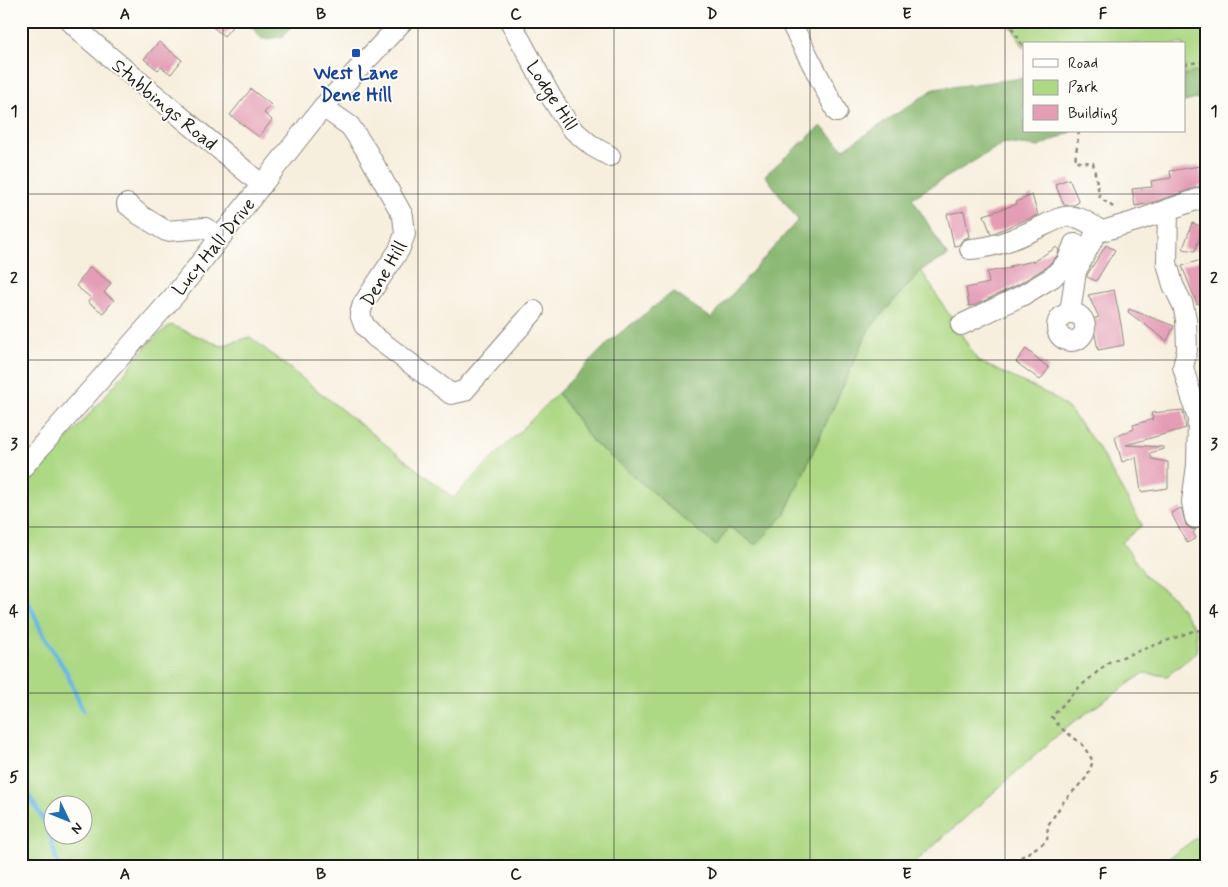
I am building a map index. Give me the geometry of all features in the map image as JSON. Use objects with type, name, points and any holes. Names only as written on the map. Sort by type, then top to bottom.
[{"type":"street","name":"Stubbings Road","points":[[70,21],[91,41],[262,185]]},
{"type":"street","name":"Lucy Hall Drive","points":[[21,468],[175,295],[324,107],[403,21]]},
{"type":"street","name":"Lodge Hill","points":[[510,21],[547,89],[571,128],[592,146],[610,156]]},
{"type":"street","points":[[790,21],[837,112]]},
{"type":"street","name":"Dene Hill","points":[[324,107],[350,126],[366,150],[403,216],[405,234],[399,250],[363,304],[360,314],[364,325],[375,337],[451,394],[464,391],[534,311]]},
{"type":"street","points":[[1070,313],[1076,271],[1096,232],[1136,221],[1207,196]]},
{"type":"street","points":[[128,204],[140,215],[166,231],[205,228],[221,237]]},
{"type":"street","points":[[1168,209],[1166,263],[1173,285],[1184,305],[1187,350],[1183,367],[1198,419],[1197,465],[1192,502],[1195,518]]},
{"type":"street","points":[[970,249],[986,248],[1006,242],[1070,215],[1079,217],[1101,231]]},
{"type":"street","points":[[961,325],[1023,295],[1053,277],[1067,262],[1074,244],[1087,248]]},
{"type":"path","points":[[1008,21],[1023,46]]},
{"type":"path","points":[[1186,64],[1207,61]]},
{"type":"path","points":[[1079,132],[1075,161],[1093,163],[1100,198],[1136,221]]},
{"type":"path","points":[[1007,866],[1047,842],[1048,825],[1064,801],[1087,777],[1093,761],[1082,744],[1061,728],[1052,716],[1075,691],[1109,662],[1196,630],[1207,632]]},
{"type":"green space","points":[[247,21],[295,21],[283,37],[262,39]]},
{"type":"green space","points":[[1008,21],[1207,21],[1207,96],[1186,101],[1186,42],[1023,42],[1023,46]]},
{"type":"green space","points":[[1207,69],[1207,96],[1186,101],[1186,74]]},
{"type":"green space","points":[[1023,78],[1023,132],[1071,132],[1039,147],[1004,143],[912,198],[948,256],[921,270],[869,329],[784,515],[756,545],[729,527],[716,546],[592,441],[558,393],[610,341],[673,292],[711,318],[798,220],[765,175],[821,126],[844,149],[934,89]]},
{"type":"green space","points":[[921,270],[978,361],[1052,396],[1068,408],[1096,444],[1142,525],[1122,542],[1147,578],[1173,597],[1196,630],[1197,652],[1167,676],[1144,673],[1068,726],[911,866],[21,866],[21,493],[150,342],[171,325],[221,346],[250,337],[453,498],[558,393],[592,441],[716,545],[729,527],[756,544],[784,515],[869,329]]},
{"type":"green space","points":[[1207,830],[1207,866],[1158,866]]},
{"type":"building","points":[[205,21],[237,21],[224,36]]},
{"type":"building","points":[[159,42],[182,60],[171,74],[161,67],[158,70],[144,59]]},
{"type":"building","points":[[251,89],[271,105],[264,113],[272,120],[259,137],[230,115]]},
{"type":"building","points":[[1200,166],[1203,185],[1151,203],[1135,206],[1132,189],[1152,187],[1151,181],[1171,178],[1170,171]]},
{"type":"building","points":[[1069,179],[1079,202],[1074,205],[1064,205],[1055,184]]},
{"type":"building","points":[[1032,195],[1038,215],[991,234],[984,215],[1017,204],[1016,202]]},
{"type":"building","points":[[964,211],[969,237],[963,239],[959,245],[954,246],[947,214]]},
{"type":"building","points":[[1192,223],[1203,227],[1195,251],[1183,249]]},
{"type":"building","points":[[1106,245],[1115,250],[1096,281],[1087,277],[1087,275]]},
{"type":"building","points":[[1057,247],[1059,251],[1057,256],[1045,268],[1017,285],[969,306],[966,288],[989,283],[987,272],[1011,268],[1010,266],[1034,261]]},
{"type":"building","points":[[1207,258],[1207,300],[1197,304],[1182,266]]},
{"type":"building","points":[[90,267],[111,283],[104,293],[114,300],[103,313],[88,302],[91,298],[76,286]]},
{"type":"building","points":[[1114,290],[1124,345],[1098,350],[1092,319],[1099,317],[1088,295]]},
{"type":"building","points":[[1129,309],[1174,326],[1167,341],[1128,312]]},
{"type":"building","points":[[1026,349],[1049,368],[1040,380],[1016,362]]},
{"type":"building","points":[[1183,410],[1186,428],[1126,445],[1164,447],[1164,449],[1150,453],[1152,459],[1168,462],[1168,488],[1141,492],[1136,457],[1122,462],[1115,437],[1134,429],[1133,425],[1153,419],[1151,413]]},
{"type":"building","points":[[1181,508],[1186,525],[1196,530],[1193,532],[1196,538],[1187,543],[1171,513]]},
{"type":"waterway","points":[[21,585],[42,632],[67,673],[83,711]]},
{"type":"waterway","points":[[21,782],[48,828],[58,866]]},
{"type":"place","name":"West Lane Dene Hill","points":[[356,53]]}]
